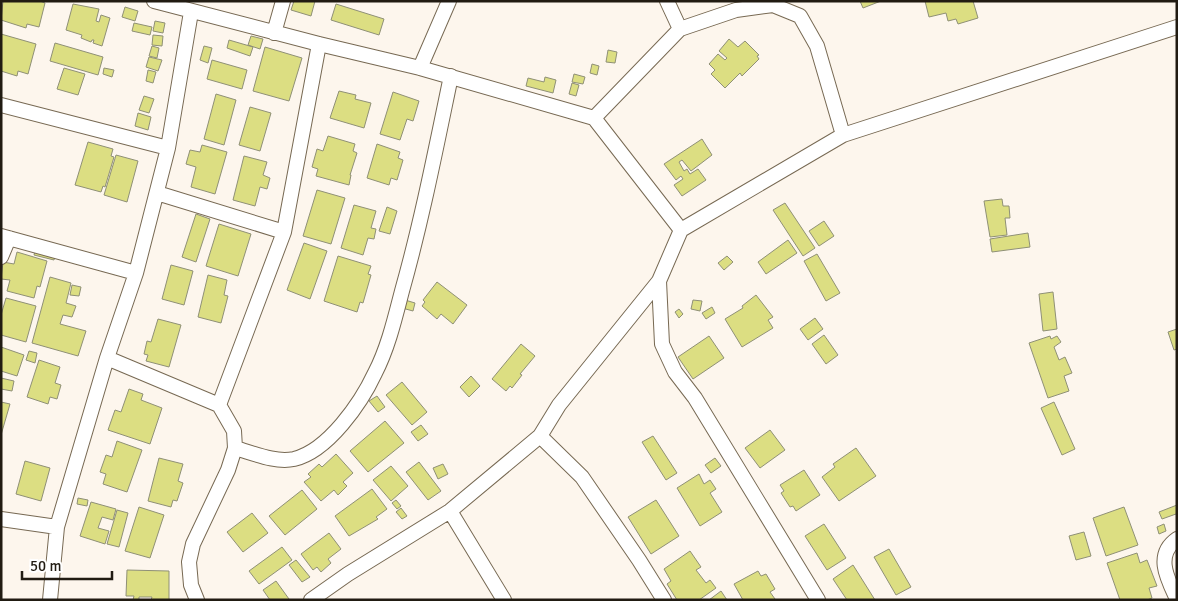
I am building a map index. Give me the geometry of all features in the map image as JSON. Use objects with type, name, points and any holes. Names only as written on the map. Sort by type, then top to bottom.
[{"type":"street","points":[[154,1],[274,33],[451,76],[594,118],[681,230]]},
{"type":"street","points":[[274,33],[282,1]]},
{"type":"street","points":[[420,68],[449,1]]},
{"type":"street","points":[[667,1],[680,28]]},
{"type":"street","points":[[594,118],[680,28],[736,10],[773,5],[800,16],[817,46],[843,136]]},
{"type":"street","points":[[50,600],[57,527],[107,358],[136,273],[157,193],[168,148],[192,12]]},
{"type":"street","points":[[311,600],[348,574],[450,511],[540,436],[559,405],[659,281],[681,230],[843,136],[1177,27]]},
{"type":"street","points":[[219,404],[284,232],[319,44]]},
{"type":"street","points":[[235,448],[274,459],[296,458],[318,447],[336,432],[363,397],[376,372],[389,338],[412,256],[451,76]]},
{"type":"street","points":[[1,105],[168,148]]},
{"type":"street","points":[[157,193],[284,232]]},
{"type":"street","points":[[1,257],[5,237],[136,273]]},
{"type":"street","points":[[659,281],[662,344],[674,372],[695,398],[818,600]]},
{"type":"street","points":[[107,358],[219,404],[234,431],[235,448],[228,470],[193,544],[189,562],[191,585],[197,600]]},
{"type":"street","points":[[540,436],[582,477],[664,600]]},
{"type":"street","points":[[450,511],[504,600]]},
{"type":"street","points":[[1,519],[57,527]]},
{"type":"street","points":[[1177,539],[1166,553],[1164,569],[1177,599]]},
{"type":"building","points":[[3,1],[40,1],[45,3],[39,27],[27,24],[26,28],[1,20]]},
{"type":"building","points":[[294,1],[315,1],[311,16],[291,10]]},
{"type":"building","points":[[860,1],[881,1],[863,8]]},
{"type":"building","points":[[925,1],[973,1],[978,18],[958,24],[956,19],[948,21],[946,13],[929,17]]},
{"type":"building","points":[[73,4],[99,9],[96,21],[99,22],[101,15],[110,18],[102,46],[93,43],[94,40],[91,42],[81,38],[82,35],[66,30]]},
{"type":"building","points":[[336,4],[384,19],[379,35],[331,20]]},
{"type":"building","points":[[125,7],[138,11],[135,21],[122,17]]},
{"type":"building","points":[[155,21],[165,23],[163,33],[153,31]]},
{"type":"building","points":[[134,23],[152,27],[150,35],[132,31]]},
{"type":"building","points":[[1,34],[36,44],[28,74],[18,71],[17,76],[1,71]]},
{"type":"building","points":[[153,35],[163,36],[162,46],[152,45]]},
{"type":"building","points":[[251,36],[263,39],[260,49],[248,45]]},
{"type":"building","points":[[729,39],[738,47],[745,41],[759,55],[757,56],[759,59],[742,76],[740,73],[725,88],[711,74],[715,70],[709,64],[718,54],[725,60],[727,58],[719,51]]},
{"type":"building","points":[[229,40],[253,47],[250,56],[227,48]]},
{"type":"building","points":[[55,43],[103,57],[98,75],[50,61]]},
{"type":"building","points":[[152,46],[159,48],[157,58],[149,56]]},
{"type":"building","points":[[204,46],[212,48],[208,63],[200,60]]},
{"type":"building","points":[[265,47],[302,58],[289,101],[253,91]]},
{"type":"building","points":[[608,50],[617,52],[615,63],[606,62]]},
{"type":"building","points":[[149,57],[162,60],[158,71],[146,67]]},
{"type":"building","points":[[212,60],[247,70],[242,89],[207,79]]},
{"type":"building","points":[[592,64],[599,66],[597,75],[590,73]]},
{"type":"building","points":[[64,68],[85,74],[78,95],[57,89]]},
{"type":"building","points":[[104,68],[114,70],[112,77],[103,74]]},
{"type":"building","points":[[148,70],[156,72],[153,83],[146,81]]},
{"type":"building","points":[[574,74],[585,77],[583,84],[572,82]]},
{"type":"building","points":[[545,77],[556,80],[553,93],[526,86],[528,78],[544,82]]},
{"type":"building","points":[[572,83],[579,85],[576,96],[569,94]]},
{"type":"building","points":[[339,91],[356,95],[355,99],[371,103],[364,128],[330,118]]},
{"type":"building","points":[[393,92],[419,101],[413,121],[407,119],[400,140],[380,134]]},
{"type":"building","points":[[216,94],[236,100],[224,145],[204,139]]},
{"type":"building","points":[[144,96],[154,99],[149,113],[139,110]]},
{"type":"building","points":[[250,107],[271,113],[260,151],[239,145]]},
{"type":"building","points":[[138,113],[151,117],[148,130],[135,126]]},
{"type":"building","points":[[328,136],[355,144],[353,151],[357,153],[349,185],[316,176],[318,169],[312,167],[317,149],[323,151]]},
{"type":"building","points":[[702,139],[712,155],[691,171],[682,160],[679,162],[684,171],[687,169],[690,174],[698,169],[706,180],[682,196],[674,185],[683,179],[681,176],[676,180],[664,164]]},
{"type":"building","points":[[88,142],[113,149],[111,156],[114,157],[105,187],[103,186],[101,192],[75,185]]},
{"type":"building","points":[[377,144],[400,152],[398,158],[403,160],[397,180],[391,178],[389,185],[367,178]]},
{"type":"building","points":[[202,145],[227,152],[215,194],[191,187],[196,167],[186,164],[190,150],[200,152]]},
{"type":"building","points":[[116,155],[138,161],[127,202],[104,195]]},
{"type":"building","points":[[244,156],[267,162],[263,175],[270,178],[267,189],[260,187],[255,206],[233,200]]},
{"type":"building","points":[[317,190],[345,198],[331,244],[303,236]]},
{"type":"building","points":[[1002,199],[1003,206],[1009,206],[1010,218],[1005,218],[1007,235],[990,237],[984,201]]},
{"type":"building","points":[[785,203],[815,248],[803,256],[773,210]]},
{"type":"building","points":[[354,205],[376,211],[371,228],[376,229],[374,239],[368,238],[363,255],[341,248]]},
{"type":"building","points":[[387,207],[397,211],[390,234],[379,231]]},
{"type":"building","points":[[196,214],[210,219],[196,262],[182,257]]},
{"type":"building","points":[[824,221],[834,236],[819,246],[809,231]]},
{"type":"building","points":[[219,224],[251,234],[238,276],[206,266]]},
{"type":"building","points":[[1028,233],[1030,247],[992,252],[990,239]]},
{"type":"building","points":[[788,240],[797,253],[766,274],[758,262]]},
{"type":"building","points":[[304,243],[327,251],[310,299],[287,290]]},
{"type":"building","points":[[36,247],[56,252],[54,260],[34,255]]},
{"type":"building","points":[[17,252],[47,261],[40,287],[37,286],[34,298],[7,291],[10,280],[1,279],[3,262],[14,264]]},
{"type":"building","points":[[817,254],[840,293],[826,301],[804,261]]},
{"type":"building","points":[[338,256],[371,266],[368,274],[371,275],[363,303],[360,302],[357,312],[324,301]]},
{"type":"building","points":[[727,256],[733,262],[724,270],[718,263]]},
{"type":"building","points":[[171,265],[193,271],[184,305],[162,299]]},
{"type":"building","points":[[208,275],[227,280],[224,295],[228,296],[221,323],[198,317]]},
{"type":"building","points":[[50,277],[71,283],[66,303],[76,306],[72,317],[63,315],[60,324],[86,331],[78,356],[32,343]]},
{"type":"building","points":[[437,282],[467,305],[453,324],[441,314],[437,319],[422,306],[425,302],[423,300]]},
{"type":"building","points":[[72,285],[81,287],[79,296],[70,295]]},
{"type":"building","points":[[1053,292],[1057,329],[1043,331],[1039,294]]},
{"type":"building","points":[[756,295],[773,317],[768,320],[773,328],[742,347],[725,319],[743,308],[742,306]]},
{"type":"building","points":[[6,298],[36,306],[26,342],[1,335],[1,315]]},
{"type":"building","points":[[405,300],[415,303],[413,311],[402,308]]},
{"type":"building","points":[[693,300],[702,301],[700,311],[691,309]]},
{"type":"building","points":[[712,307],[715,313],[706,319],[702,313]]},
{"type":"building","points":[[679,309],[683,314],[679,318],[675,312]]},
{"type":"building","points":[[815,318],[823,329],[808,340],[800,329]]},
{"type":"building","points":[[158,319],[181,325],[169,367],[146,361],[148,355],[144,354],[147,341],[151,342]]},
{"type":"building","points":[[1177,329],[1177,349],[1174,350],[1168,332]]},
{"type":"building","points":[[824,335],[838,355],[826,364],[812,344]]},
{"type":"building","points":[[709,336],[724,358],[693,379],[678,357]]},
{"type":"building","points":[[1050,336],[1051,339],[1057,336],[1061,342],[1054,347],[1059,360],[1065,357],[1072,373],[1064,376],[1069,391],[1048,398],[1029,343]]},
{"type":"building","points":[[521,344],[535,356],[520,374],[522,375],[512,388],[510,386],[506,391],[492,379]]},
{"type":"building","points":[[1,347],[24,355],[17,376],[1,371]]},
{"type":"building","points":[[29,351],[37,353],[35,363],[26,360]]},
{"type":"building","points":[[39,360],[60,367],[55,383],[61,385],[57,399],[50,397],[48,404],[27,397]]},
{"type":"building","points":[[471,376],[480,386],[469,397],[460,387]]},
{"type":"building","points":[[1,378],[14,381],[12,391],[1,389]]},
{"type":"building","points":[[402,382],[427,412],[412,425],[386,395]]},
{"type":"building","points":[[129,389],[143,394],[141,400],[162,408],[150,444],[108,430],[115,410],[121,412]]},
{"type":"building","points":[[377,396],[385,407],[378,412],[369,401]]},
{"type":"building","points":[[1,402],[10,404],[1,435]]},
{"type":"building","points":[[1054,402],[1075,449],[1062,455],[1041,408]]},
{"type":"building","points":[[385,421],[404,443],[368,472],[350,451]]},
{"type":"building","points":[[421,425],[428,434],[418,441],[411,432]]},
{"type":"building","points":[[770,430],[785,450],[760,468],[745,448]]},
{"type":"building","points":[[653,436],[677,473],[666,480],[642,442]]},
{"type":"building","points":[[117,441],[142,450],[127,492],[103,484],[106,474],[100,472],[106,455],[112,457]]},
{"type":"building","points":[[856,448],[876,476],[839,501],[822,477],[835,467],[833,464]]},
{"type":"building","points":[[336,454],[353,473],[343,482],[347,486],[338,495],[334,490],[321,501],[304,482],[311,477],[308,474],[319,464],[322,467]]},
{"type":"building","points":[[159,458],[183,464],[178,481],[183,483],[177,501],[173,500],[171,507],[148,501]]},
{"type":"building","points":[[715,458],[721,466],[711,473],[705,465]]},
{"type":"building","points":[[25,461],[50,468],[41,501],[16,494]]},
{"type":"building","points":[[419,462],[441,491],[428,500],[406,472]]},
{"type":"building","points":[[443,464],[448,474],[438,479],[433,468]]},
{"type":"building","points":[[391,466],[408,486],[391,501],[373,480]]},
{"type":"building","points":[[804,470],[820,495],[796,511],[793,506],[790,507],[781,493],[784,491],[780,485]]},
{"type":"building","points":[[699,474],[704,484],[710,480],[716,489],[710,493],[722,512],[700,526],[677,488]]},
{"type":"building","points":[[372,489],[387,509],[376,517],[378,519],[349,536],[335,516]]},
{"type":"building","points":[[302,490],[317,509],[285,535],[269,516]]},
{"type":"building","points":[[78,498],[88,500],[87,506],[77,504]]},
{"type":"building","points":[[396,500],[401,506],[397,509],[392,503]]},
{"type":"building","points":[[656,500],[679,536],[651,554],[628,517]]},
{"type":"building","points":[[91,502],[116,509],[113,520],[102,517],[98,528],[109,531],[105,544],[80,536]]},
{"type":"building","points":[[1177,505],[1177,516],[1176,514],[1162,519],[1159,512]]},
{"type":"building","points":[[139,507],[164,515],[150,558],[125,551]]},
{"type":"building","points":[[1124,507],[1138,545],[1106,556],[1093,518]]},
{"type":"building","points":[[401,508],[407,516],[402,519],[396,512]]},
{"type":"building","points":[[117,510],[128,513],[119,547],[107,544]]},
{"type":"building","points":[[252,513],[268,533],[243,552],[227,532]]},
{"type":"building","points":[[824,524],[846,558],[827,570],[805,536]]},
{"type":"building","points":[[1164,524],[1166,531],[1159,534],[1157,527]]},
{"type":"building","points":[[1084,532],[1091,556],[1076,560],[1069,536]]},
{"type":"building","points":[[329,533],[341,549],[328,559],[331,563],[321,572],[317,567],[313,570],[301,554]]},
{"type":"building","points":[[282,547],[292,560],[259,584],[249,571]]},
{"type":"building","points":[[889,549],[911,587],[896,595],[874,557]]},
{"type":"building","points":[[690,551],[701,567],[696,570],[706,583],[710,580],[716,588],[699,600],[677,600],[667,584],[671,581],[664,569]]},
{"type":"building","points":[[1137,553],[1140,563],[1147,560],[1157,586],[1149,588],[1152,598],[1147,600],[1120,600],[1107,563]]},
{"type":"building","points":[[296,560],[310,577],[302,582],[289,565]]},
{"type":"building","points":[[853,565],[875,600],[847,600],[833,579]]},
{"type":"building","points":[[127,570],[169,571],[169,600],[151,600],[152,597],[139,597],[139,600],[133,600],[134,596],[126,596]]},
{"type":"building","points":[[758,571],[761,576],[766,574],[775,589],[770,592],[775,599],[743,600],[734,584]]},
{"type":"building","points":[[276,581],[289,600],[270,600],[263,590]]},
{"type":"building","points":[[721,591],[727,600],[709,600]]}]
